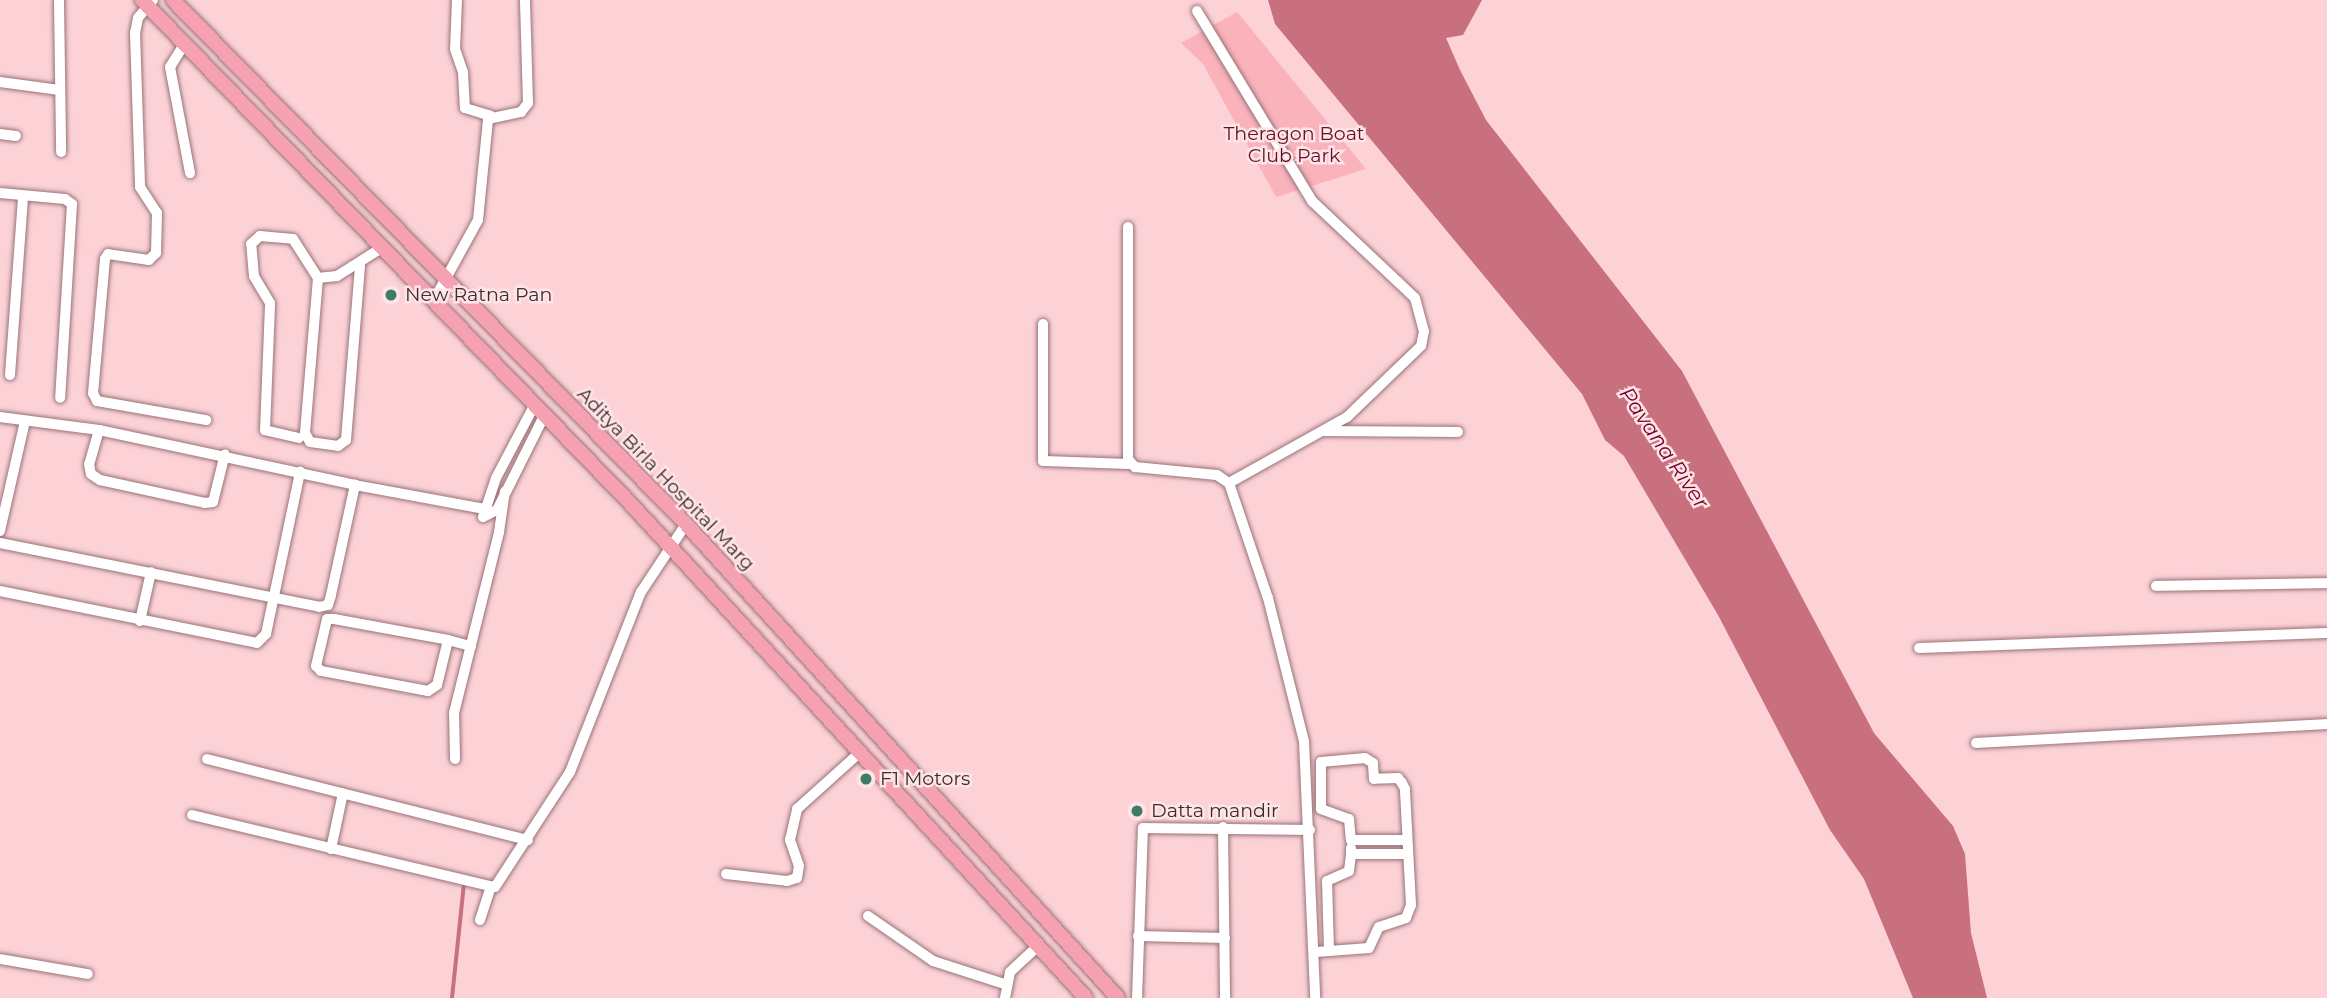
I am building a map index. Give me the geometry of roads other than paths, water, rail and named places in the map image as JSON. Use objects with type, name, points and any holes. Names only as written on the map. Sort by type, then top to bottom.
[{"type":"main road","name":"Aditya Birla Hospital Marg","points":[[173,0],[686,524],[899,763],[1118,998]]},
{"type":"main road","points":[[148,2],[671,548],[881,780],[1086,998]]},
{"type":"main road","points":[[763,649],[781,631]]},
{"type":"main road","points":[[881,780],[899,763]]},
{"type":"street","points":[[59,0],[61,152]]},
{"type":"street","points":[[457,0],[454,49],[463,72],[465,108],[491,116],[521,112],[528,103],[525,0]]},
{"type":"street","points":[[148,2],[138,18],[135,33],[138,131],[140,187],[157,213],[156,253],[149,260],[108,254],[104,259],[93,393],[97,401],[206,420]]},
{"type":"street","points":[[1197,11],[1312,201],[1419,305],[1424,331],[1421,346],[1347,417],[1229,483]]},
{"type":"street","points":[[185,43],[170,67],[190,173]]},
{"type":"street","points":[[0,82],[60,90]]},
{"type":"street","points":[[435,300],[478,220],[485,125],[491,116]]},
{"type":"street","points":[[0,134],[16,136]]},
{"type":"street","points":[[0,193],[65,199],[72,204],[60,398]]},
{"type":"street","points":[[10,375],[23,196]]},
{"type":"street","points":[[1128,227],[1131,464]]},
{"type":"street","points":[[299,439],[264,430],[270,303],[254,276],[254,239],[293,239],[318,278],[306,439],[338,446],[346,440],[360,265]]},
{"type":"street","points":[[318,278],[360,265],[383,247]]},
{"type":"street","points":[[1043,324],[1043,461],[1131,464],[1217,475],[1229,483],[1268,598],[1304,741],[1310,830],[1315,998]]},
{"type":"street","points":[[540,409],[497,510],[483,517],[493,485],[540,409]]},
{"type":"street","points":[[0,416],[99,430],[225,454],[355,485],[484,509]]},
{"type":"street","points":[[0,531],[25,421]]},
{"type":"street","points":[[99,430],[89,464],[91,474],[100,480],[205,503],[213,502],[225,454]]},
{"type":"street","points":[[1321,431],[1458,432]]},
{"type":"street","points":[[0,591],[257,643],[266,634],[300,472]]},
{"type":"street","points":[[0,543],[328,605],[355,485]]},
{"type":"street","points":[[493,485],[505,491]]},
{"type":"street","points":[[454,759],[452,726],[505,491]]},
{"type":"street","points":[[480,920],[490,889],[528,840],[570,772],[641,592],[686,524]]},
{"type":"street","points":[[140,621],[151,572]]},
{"type":"street","points":[[2156,586],[2327,583]]},
{"type":"street","points":[[448,640],[437,685],[428,691],[321,671],[316,666],[327,619],[448,640],[471,646]]},
{"type":"street","points":[[1919,648],[2327,633]]},
{"type":"street","points":[[1976,743],[2327,724]]},
{"type":"street","points":[[726,874],[787,881],[797,878],[799,866],[790,840],[797,809],[858,754]]},
{"type":"street","points":[[1315,952],[1329,951],[1368,948],[1379,927],[1406,918],[1411,905],[1405,789],[1398,778],[1376,780],[1373,763],[1365,758],[1324,759],[1321,808],[1349,819],[1351,840],[1349,871],[1327,881],[1329,951]]},
{"type":"street","points":[[207,759],[528,840]]},
{"type":"street","points":[[331,849],[343,793]]},
{"type":"street","points":[[192,815],[490,889]]},
{"type":"street","points":[[1223,827],[1225,998]]},
{"type":"street","points":[[1137,998],[1143,828],[1310,830]]},
{"type":"street","points":[[1351,840],[1407,840]]},
{"type":"street","points":[[1351,854],[1408,854]]},
{"type":"street","points":[[868,916],[933,961],[1004,984]]},
{"type":"street","points":[[1138,936],[1224,938]]},
{"type":"street","points":[[1005,998],[1004,984],[1038,945]]},
{"type":"street","points":[[0,959],[88,974]]},
{"type":"water","name":"Pavana River","points":[[1268,0],[1482,0],[1463,35],[1446,38],[1460,70],[1486,120],[1682,371],[1874,733],[1953,826],[1965,854],[1971,933],[1987,998],[1913,998],[1864,879],[1830,830],[1718,615],[1624,456],[1605,440],[1582,394],[1275,24]]},
{"type":"waterway","points":[[452,998],[464,883]]},
{"type":"place","name":"New Ratna Pan","points":[[391,295]]},
{"type":"place","name":"F1 Motors","points":[[866,779]]},
{"type":"place","name":"Datta mandir","points":[[1137,811]]},
{"type":"park label","name":"Theragon Boat Club Park","points":[[1294,145]]}]
